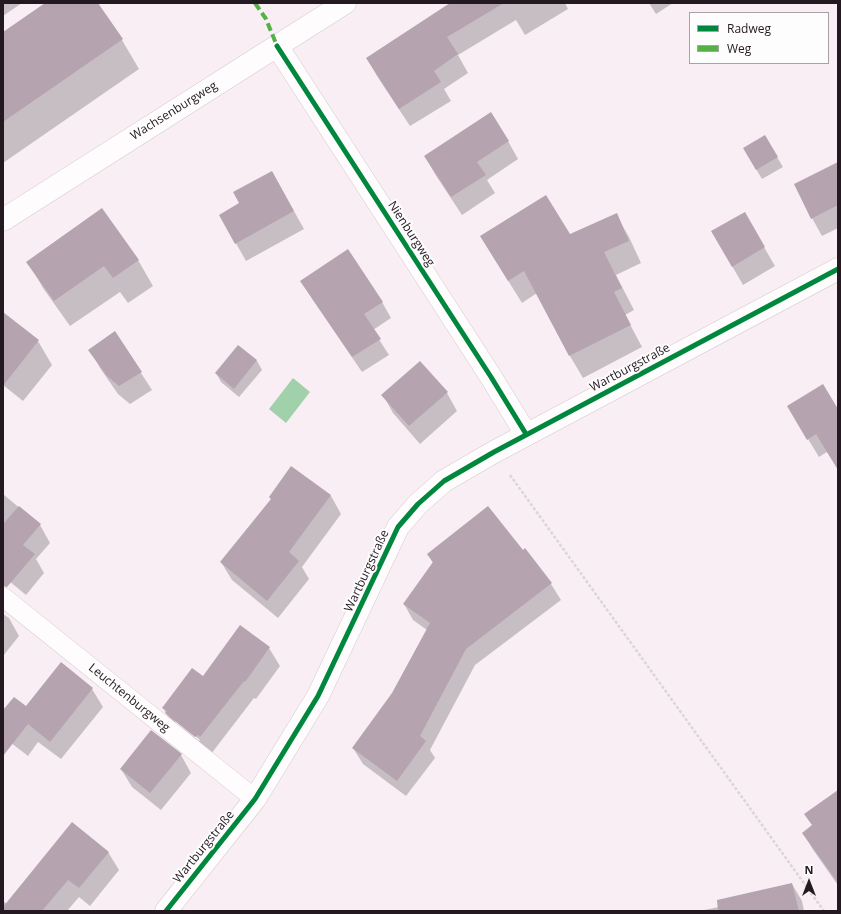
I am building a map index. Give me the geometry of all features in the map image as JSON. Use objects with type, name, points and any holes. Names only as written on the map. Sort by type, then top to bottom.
[{"type":"street","name":"Wachsenburgweg","points":[[3,220],[345,3]]},
{"type":"street","name":"Nienburgweg","points":[[277,46],[491,377],[526,434]]},
{"type":"street","name":"Wartburgstraße","points":[[166,911],[255,799],[318,696],[398,527],[418,504],[444,481],[526,434],[838,269]]},
{"type":"lane","name":"Leuchtenburgweg","points":[[3,597],[255,799]]},
{"type":"path","points":[[494,452],[824,911]]},
{"type":"shaded area","points":[[293,378],[310,392],[286,423],[269,409]]},
{"type":"building","points":[[45,3],[98,3],[123,39],[3,122],[3,32]]},
{"type":"building","points":[[450,3],[504,3],[447,37],[458,54],[434,71],[441,82],[399,109],[366,58]]},
{"type":"building","points":[[491,112],[509,141],[477,162],[486,175],[451,197],[424,156]]},
{"type":"building","points":[[765,135],[778,157],[756,170],[743,148]]},
{"type":"building","points":[[838,162],[838,205],[811,219],[794,184]]},
{"type":"building","points":[[272,171],[294,211],[235,244],[219,215],[239,203],[233,192]]},
{"type":"building","points":[[546,195],[570,234],[617,213],[629,241],[604,252],[622,288],[614,292],[631,325],[569,356],[524,271],[508,281],[480,236]]},
{"type":"building","points":[[102,208],[139,260],[113,278],[104,266],[54,301],[26,262]]},
{"type":"building","points":[[745,212],[765,247],[732,267],[711,231]]},
{"type":"building","points":[[348,249],[383,302],[364,314],[381,339],[352,357],[300,281]]},
{"type":"building","points":[[3,312],[39,340],[3,386]]},
{"type":"building","points":[[115,331],[142,372],[119,386],[107,376],[88,350]]},
{"type":"building","points":[[238,345],[257,360],[234,389],[215,373]]},
{"type":"building","points":[[420,361],[448,392],[409,426],[381,395]]},
{"type":"building","points":[[823,384],[838,409],[838,470],[816,434],[807,440],[787,406]]},
{"type":"building","points":[[291,466],[331,495],[289,552],[299,561],[267,601],[220,562],[271,499],[269,497]]},
{"type":"building","points":[[19,506],[41,524],[23,545],[35,554],[7,587],[3,586],[3,524]]},
{"type":"building","points":[[488,506],[523,550],[525,548],[552,583],[466,649],[420,736],[426,741],[397,781],[352,748],[392,693],[430,623],[403,604],[433,562],[427,554]]},
{"type":"building","points":[[240,625],[270,647],[245,682],[244,681],[200,737],[198,735],[195,737],[165,713],[167,711],[162,708],[192,668],[203,676]]},
{"type":"building","points":[[61,662],[93,688],[50,742],[28,724],[3,756],[3,710],[14,697],[26,706]]},
{"type":"building","points":[[151,730],[182,754],[150,793],[120,769]]},
{"type":"building","points":[[838,790],[838,883],[802,833],[812,825],[804,814]]},
{"type":"building","points":[[72,822],[109,852],[79,888],[68,880],[42,911],[3,911],[3,907]]},
{"type":"building","points":[[792,883],[799,911],[718,911],[717,900]]},
{"type":"marked path","points":[[255,3],[266,19],[277,46]]},
{"type":"cycle path","points":[[277,46],[491,377],[526,434]]},
{"type":"cycle path","points":[[166,911],[255,799],[318,696],[398,527],[418,504],[444,481],[494,452],[838,269]]}]
